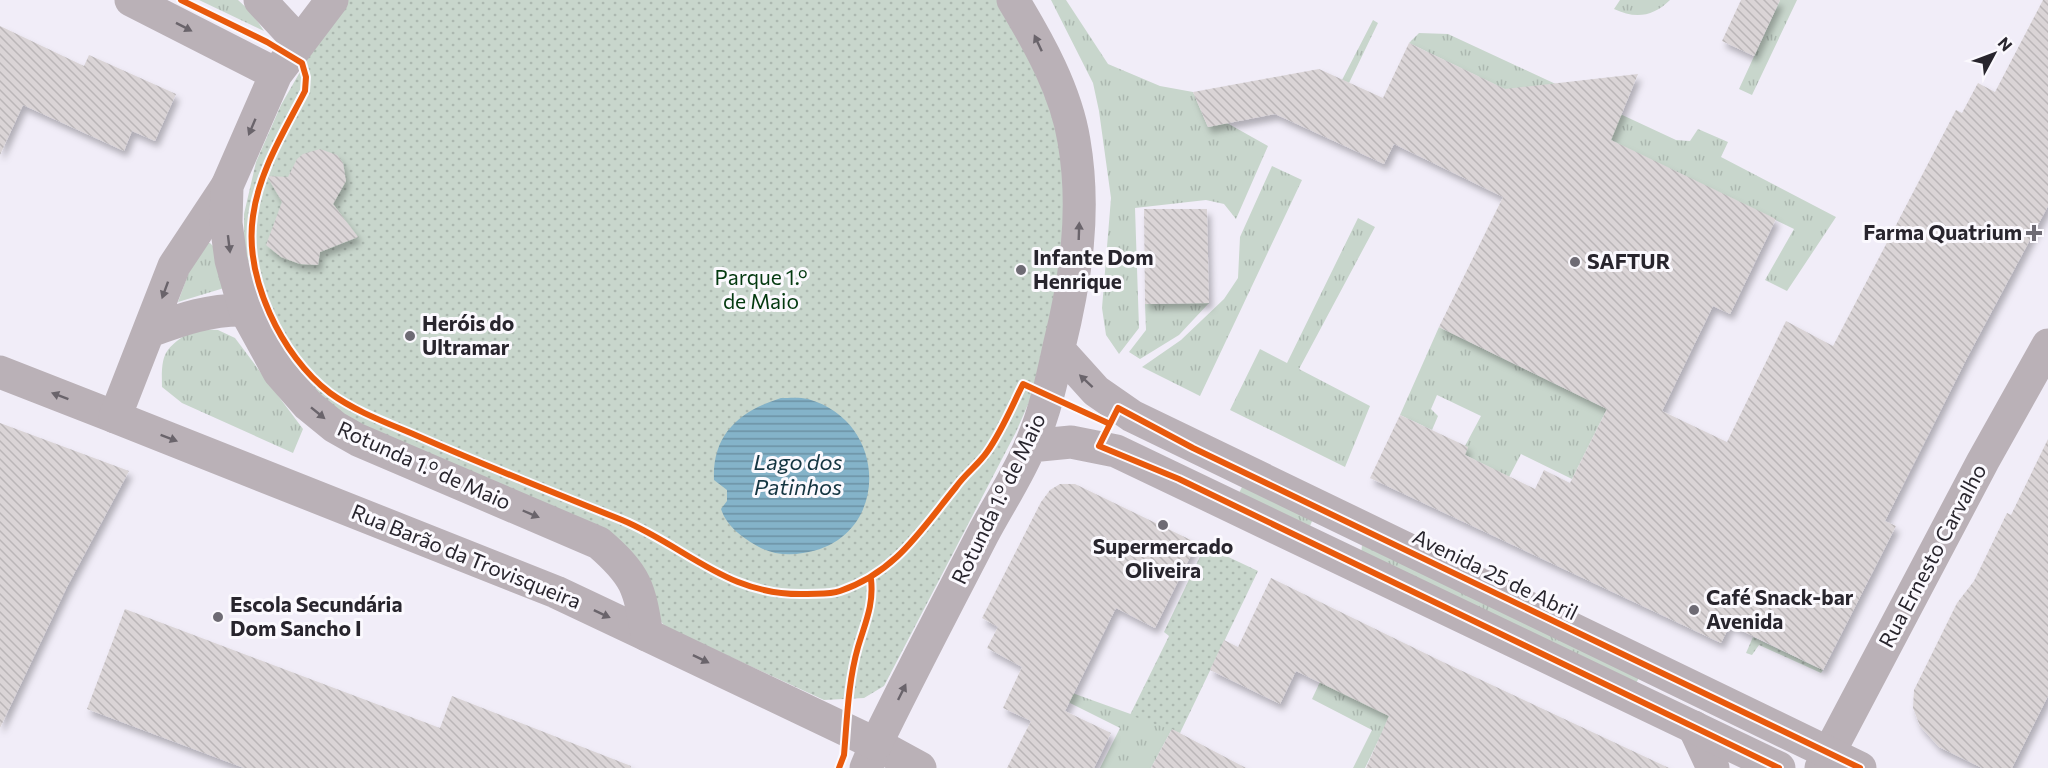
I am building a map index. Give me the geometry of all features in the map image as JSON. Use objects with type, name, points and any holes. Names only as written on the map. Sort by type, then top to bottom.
[{"type":"main road","points":[[132,0],[276,74]]},
{"type":"main road","points":[[260,0],[299,42]]},
{"type":"main road","name":"Rotunda 1.º de Maio","points":[[332,0],[276,74],[227,186],[226,223],[231,260],[245,310],[279,372],[308,405],[335,427],[358,440],[599,543],[626,566],[641,596],[647,636]]},
{"type":"main road","name":"Rotunda 1.º de Maio","points":[[871,756],[910,675],[1030,446],[1049,396],[1078,256],[1080,202],[1074,140],[1061,93],[1033,32],[1013,0]]},
{"type":"main road","points":[[114,417],[174,266],[227,186]]},
{"type":"main road","points":[[150,331],[190,316],[225,309],[245,310]]},
{"type":"main road","name":"Rua Ernesto Carvalho","points":[[1825,761],[1983,461],[2048,345]]},
{"type":"main road","name":"Avenida 25 de Abril","points":[[1059,350],[1079,375],[1118,408],[1194,448],[1825,761],[1860,768]]},
{"type":"main road","name":"Rua Barão da Trovisqueira","points":[[0,372],[556,592],[647,636],[871,756],[920,768]]},
{"type":"main road","points":[[1030,446],[1071,442],[1099,446],[1179,479],[1779,768]]},
{"type":"main road","points":[[1179,479],[1194,448]]},
{"type":"main road","points":[[1320,547],[1335,516]]},
{"type":"main road","points":[[1694,727],[1713,768]]},
{"type":"green space","points":[[199,0],[238,0],[252,13],[264,31]]},
{"type":"green space","name":"Parque 1.º de Maio","points":[[348,0],[1000,0],[1021,36],[1064,144],[1068,258],[1036,386],[1016,432],[884,686],[864,698],[824,700],[665,627],[655,613],[645,576],[375,435],[321,400],[296,375],[261,321],[244,246],[244,214],[256,162],[281,105],[316,44]]},
{"type":"green space","points":[[1051,0],[1066,0],[1108,64],[1160,86],[1193,92],[1208,127],[1227,123],[1268,146],[1236,219],[1224,204],[1206,200],[1135,208],[1139,328],[1119,354],[1106,335],[1102,308],[1111,198],[1099,111],[1093,83]]},
{"type":"green space","points":[[1620,0],[1670,0],[1657,10],[1636,15],[1614,9]]},
{"type":"green space","points":[[1780,0],[1797,0],[1752,95],[1739,89]]},
{"type":"green space","points":[[1373,20],[1378,23],[1349,83],[1342,80]]},
{"type":"green space","points":[[1419,33],[1448,34],[1676,140],[1690,141],[1698,129],[1728,142],[1721,157],[1836,217],[1787,291],[1765,280],[1794,229],[1409,43]]},
{"type":"green space","points":[[1272,166],[1302,180],[1200,396],[1142,367],[1181,340],[1224,299],[1238,278],[1240,237]]},
{"type":"green space","points":[[1358,218],[1375,227],[1299,369],[1370,406],[1345,467],[1230,410],[1260,349],[1287,363]]},
{"type":"green space","points":[[202,243],[210,243],[217,250],[224,288],[178,302],[198,247]]},
{"type":"green space","points":[[1209,303],[1179,335],[1140,359],[1129,352],[1146,330],[1145,304]]},
{"type":"green space","points":[[1439,327],[1607,409],[1572,479],[1521,454],[1509,477],[1465,455],[1465,446],[1481,416],[1437,395],[1431,409],[1438,416],[1432,430],[1400,415]]},
{"type":"green space","points":[[195,329],[218,330],[235,338],[303,429],[293,453],[182,403],[162,387],[164,358],[167,352],[177,341]]},
{"type":"green space","points":[[1243,485],[1313,519],[1310,526],[1239,493]]},
{"type":"green space","points":[[1362,545],[1641,674],[1634,687],[1361,555]]},
{"type":"green space","points":[[1205,546],[1258,571],[1180,733],[1130,715],[1169,636],[1164,632]]},
{"type":"green space","points":[[1753,637],[1823,670],[1821,673],[1759,645],[1752,655],[1746,653]]},
{"type":"green space","points":[[1320,682],[1390,716],[1365,768],[1353,768],[1372,730],[1312,699]]},
{"type":"green space","points":[[1036,686],[1053,686],[1172,729],[1151,768],[1100,768],[1120,728]]},
{"type":"water","name":"Lago dos Patinhos","points":[[781,398],[808,399],[835,412],[854,431],[866,455],[869,480],[865,505],[852,527],[832,544],[797,554],[780,554],[769,551],[747,540],[736,531],[727,521],[721,509],[727,501],[727,490],[714,480],[718,450],[731,427],[753,410]]},
{"type":"building","points":[[1741,0],[1780,0],[1754,56],[1722,41]]},
{"type":"building","points":[[2043,0],[2048,0],[2048,206],[1967,358],[1885,521],[1896,526],[1823,670],[1730,625],[1721,643],[1370,478],[1400,415],[1468,447],[1465,455],[1535,489],[1544,470],[1570,483],[1607,409],[1439,327],[1503,197],[1394,144],[1384,164],[1275,114],[1208,127],[1193,92],[1319,69],[1383,98],[1409,43],[1505,89],[1638,74],[1611,140],[1776,219],[1730,314],[1713,306],[1662,411],[1727,442],[1786,321],[1833,346],[1956,110],[1962,113],[1978,83],[1995,92]]},
{"type":"building","points":[[0,26],[84,66],[89,55],[176,94],[155,141],[132,131],[124,151],[23,105],[0,155]]},
{"type":"building","points":[[320,149],[337,155],[343,163],[346,181],[333,204],[358,237],[320,252],[318,265],[300,264],[281,257],[266,245],[282,202],[267,176],[288,177],[297,159],[303,154]]},
{"type":"building","points":[[1144,209],[1207,209],[1209,303],[1145,304]]},
{"type":"building","points":[[0,423],[129,471],[67,587],[0,728]]},
{"type":"building","points":[[2048,439],[2048,696],[2012,768],[1982,768],[1939,747],[1920,726],[1913,708],[1914,690],[1957,603],[1974,581],[2007,513],[2011,515]]},
{"type":"building","points":[[1060,484],[1075,484],[1197,543],[1155,628],[1116,608],[1065,711],[1111,733],[1094,768],[1007,768],[1031,721],[1003,708],[1022,667],[987,648],[998,627],[982,618],[1041,502],[1050,490]]},
{"type":"building","points":[[1271,578],[1669,768],[1366,768],[1389,716],[1296,671],[1280,704],[1210,670],[1224,640],[1238,647]]},
{"type":"building","points":[[125,609],[440,728],[452,696],[631,766],[631,768],[244,768],[87,709]]},
{"type":"building","points":[[1172,729],[1246,768],[1151,768]]},
{"type":"cycle path","points":[[181,0],[267,42],[302,63],[306,77],[305,91],[274,151],[256,199],[252,240],[254,264],[260,289],[270,314],[296,358],[330,393],[374,417],[622,520],[730,579],[777,593],[805,594],[836,592],[860,583],[877,573],[906,548],[987,452],[1023,384],[1110,424]]},
{"type":"cycle path","points":[[1779,768],[1179,479],[1099,446],[1118,408],[1193,448],[1860,768]]},
{"type":"cycle path","points":[[839,768],[844,755],[852,674],[870,606],[871,579]]},
{"type":"place","name":"Farma Quatrium","points":[[2034,233]]},
{"type":"place","name":"SAFTUR","points":[[1575,262]]},
{"type":"place","name":"Infante Dom Henrique","points":[[1021,270]]},
{"type":"place","name":"Heróis do Ultramar","points":[[410,336]]},
{"type":"place","name":"Supermercado Oliveira","points":[[1163,525]]},
{"type":"place","name":"Café Snack-bar Avenida","points":[[1694,610]]},
{"type":"place","name":"Escola Secundária Dom Sancho I","points":[[218,617]]}]
